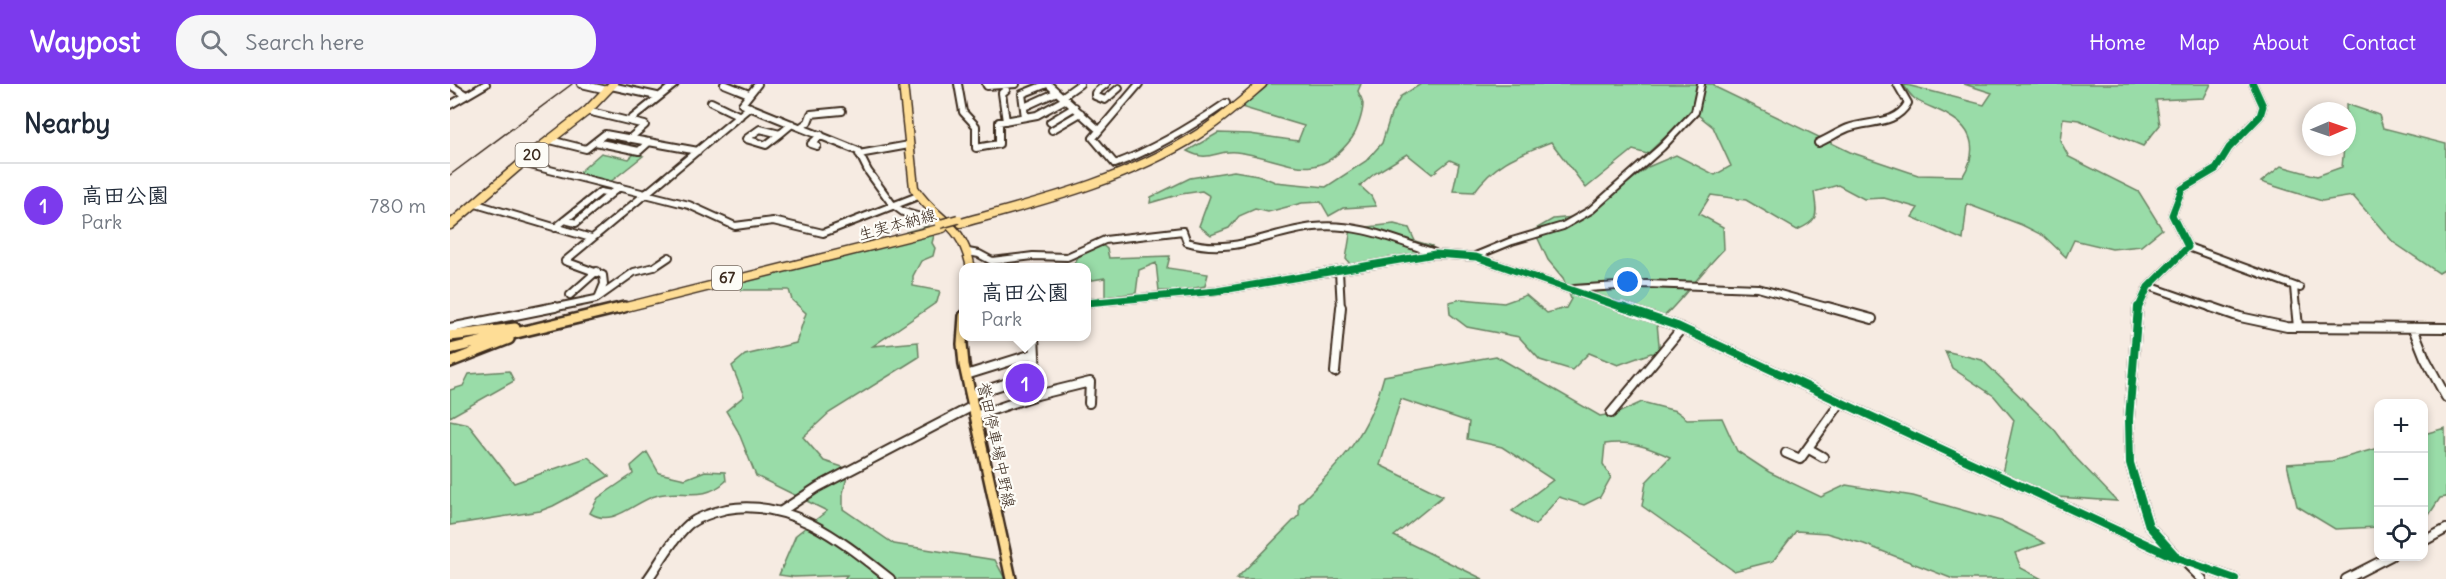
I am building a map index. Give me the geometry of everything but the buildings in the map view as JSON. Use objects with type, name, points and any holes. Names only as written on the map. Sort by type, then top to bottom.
[{"type":"main road","points":[[903,84],[914,188],[918,196],[956,228],[968,252],[970,263]]},
{"type":"main road","name":"生実本納線","points":[[450,349],[942,226],[1049,195],[1138,161],[1207,122],[1255,84]]},
{"type":"main road","name":"生実本納線","points":[[959,221],[1064,194],[1130,170],[1183,143],[1212,125],[1262,84]]},
{"type":"main road","name":"20","points":[[450,225],[587,111],[610,87]]},
{"type":"main road","name":"67","points":[[450,336],[490,333],[590,314]]},
{"type":"main road","name":"67","points":[[450,362],[590,314]]},
{"type":"main road","name":"誉田停車場中野線","points":[[962,341],[966,375],[1011,579]]},
{"type":"street","points":[[450,105],[486,84]]},
{"type":"street","points":[[581,84],[657,96]]},
{"type":"street","points":[[635,91],[644,84]]},
{"type":"street","points":[[629,121],[657,96],[675,84]]},
{"type":"street","points":[[724,84],[749,94]]},
{"type":"street","points":[[758,84],[741,103],[858,151],[872,178],[892,206],[905,213],[927,219],[936,213]]},
{"type":"street","points":[[958,84],[963,112],[976,126],[976,148],[999,144],[998,124],[1041,113],[1080,84]]},
{"type":"street","points":[[986,84],[987,86],[1016,84]]},
{"type":"street","points":[[1025,117],[1022,94],[1049,84],[1099,130]]},
{"type":"street","points":[[1119,88],[1105,100],[1095,96],[1095,93],[1107,84],[1119,88],[1131,93]]},
{"type":"street","points":[[1138,84],[1099,130],[1094,140],[1109,153],[1115,164],[1140,155],[1190,128],[1226,103]]},
{"type":"street","points":[[1473,257],[1512,241],[1563,226],[1591,210],[1662,147],[1695,112],[1701,84]]},
{"type":"street","points":[[1818,142],[1849,128],[1887,120],[1901,113],[1908,103],[1897,84]]},
{"type":"street","points":[[2253,84],[2263,106],[2260,116],[2229,148],[2216,169],[2184,186],[2172,210],[2188,247],[2217,255],[2297,287],[2298,327]]},
{"type":"street","points":[[450,85],[466,95]]},
{"type":"street","points":[[1006,86],[1002,93],[1006,121]]},
{"type":"street","points":[[1024,107],[1062,96]]},
{"type":"street","points":[[711,102],[740,116]]},
{"type":"street","points":[[598,297],[604,279],[597,271],[565,261],[750,107]]},
{"type":"street","points":[[1051,125],[1075,108]]},
{"type":"street","points":[[587,111],[645,125],[629,139]]},
{"type":"street","points":[[801,127],[808,122],[811,114],[842,111]]},
{"type":"street","points":[[1041,113],[1051,125]]},
{"type":"street","points":[[1051,125],[1081,113]]},
{"type":"street","points":[[780,134],[760,129],[746,139],[766,145],[780,134],[792,124]]},
{"type":"street","points":[[550,140],[586,149],[605,134],[698,151]]},
{"type":"street","points":[[817,146],[811,144],[821,135]]},
{"type":"street","points":[[595,142],[639,151],[649,142]]},
{"type":"street","points":[[859,154],[909,145]]},
{"type":"street","points":[[522,163],[689,205],[735,226],[773,221],[823,233],[918,196]]},
{"type":"street","points":[[555,228],[565,220],[576,223],[620,188]]},
{"type":"street","points":[[476,204],[591,238]]},
{"type":"street","points":[[968,252],[979,254],[992,261],[1033,256],[1067,256],[1105,240],[1183,231],[1187,242],[1207,248],[1249,243],[1313,227],[1350,226],[1437,254],[1473,257],[1682,328],[2182,561],[2235,579]]},
{"type":"street","points":[[2188,247],[2149,286],[2136,316],[2128,419],[2130,463],[2149,526],[2202,579]]},
{"type":"street","points":[[1091,303],[1217,291],[1437,254]]},
{"type":"street","points":[[450,328],[598,297],[634,272],[656,267],[669,257]]},
{"type":"street","points":[[570,295],[597,271]]},
{"type":"street","points":[[1335,372],[1342,318],[1339,271]]},
{"type":"street","points":[[1572,289],[1646,284],[1758,288],[1872,319]]},
{"type":"street","points":[[2149,286],[2240,317],[2287,327],[2446,328]]},
{"type":"street","points":[[1611,412],[1682,328]]},
{"type":"street","points":[[2413,328],[2425,358],[2446,397]]},
{"type":"street","points":[[1034,341],[1037,394]]},
{"type":"street","points":[[966,375],[1034,354]]},
{"type":"street","points":[[971,395],[1035,374]]},
{"type":"street","points":[[780,512],[818,487],[974,411],[1090,382],[1089,403]]},
{"type":"street","points":[[1786,453],[1800,459],[1841,402]]},
{"type":"street","points":[[1809,449],[1823,456]]},
{"type":"street","points":[[648,579],[678,537],[695,520],[731,508],[791,514],[866,560],[890,579]]},
{"type":"street","points":[[2428,539],[2446,529]]},
{"type":"street","points":[[2346,579],[2381,561]]},
{"type":"green space","points":[[1269,84],[1361,84],[1358,91],[1363,108],[1358,127],[1352,138],[1338,153],[1325,162],[1312,166],[1298,166],[1236,152],[1201,156],[1187,151],[1218,133],[1250,134],[1298,141],[1304,126],[1241,107]]},
{"type":"green space","points":[[1421,84],[1714,84],[1715,87],[1850,152],[1918,175],[1963,176],[1972,151],[1969,135],[1958,122],[1949,116],[1915,99],[1903,84],[1984,105],[1992,93],[1964,84],[2211,84],[2204,98],[2156,100],[2160,125],[2143,146],[2079,120],[2063,118],[2060,140],[2069,157],[2139,192],[2162,229],[2141,246],[2112,249],[2074,240],[2066,257],[2044,236],[1967,204],[1963,240],[1912,217],[1918,208],[1884,198],[1864,199],[1838,185],[1814,192],[1815,216],[1810,223],[1797,230],[1746,200],[1711,195],[1699,214],[1723,227],[1724,249],[1675,306],[1657,323],[1660,355],[1651,353],[1618,365],[1589,353],[1572,370],[1540,360],[1519,337],[1467,327],[1450,314],[1449,302],[1462,299],[1504,303],[1526,295],[1547,313],[1566,308],[1571,299],[1563,278],[1548,260],[1534,230],[1553,219],[1585,216],[1648,167],[1676,155],[1715,175],[1731,166],[1713,127],[1693,111],[1647,154],[1633,150],[1586,188],[1551,142],[1499,166],[1474,192],[1453,191],[1459,164],[1450,160],[1432,174],[1407,154],[1374,174],[1360,186],[1371,196],[1376,206],[1343,208],[1329,216],[1321,202],[1302,203],[1268,212],[1255,209],[1239,216],[1229,228],[1211,235],[1199,226],[1210,196],[1202,191],[1150,203],[1151,197],[1190,178],[1234,171],[1258,175],[1275,182],[1326,187],[1366,161],[1382,143],[1391,114],[1401,96]]},
{"type":"green space","points":[[2356,107],[2379,115],[2383,128],[2446,144],[2446,269],[2439,273],[2393,242],[2353,196],[2322,201],[2261,182],[2281,166],[2317,176],[2342,167],[2343,156],[2356,156]]},
{"type":"green space","points":[[636,152],[643,156],[609,183],[576,175],[601,153],[629,159]]},
{"type":"green space","points":[[1394,224],[1409,228],[1415,241],[1432,246],[1425,256],[1350,264],[1346,259],[1351,229]]},
{"type":"green space","points":[[928,226],[936,228],[932,243],[935,248],[933,256],[921,261],[913,276],[913,286],[940,291],[937,302],[873,346],[918,342],[919,357],[829,413],[803,437],[824,461],[849,469],[843,493],[843,509],[894,544],[995,560],[1005,579],[844,579],[847,575],[794,577],[779,575],[796,535],[827,511],[756,476],[738,431],[726,411],[744,396],[732,366],[745,355],[796,343],[806,313],[792,300],[789,290],[741,290],[742,281],[889,244],[906,232]]},
{"type":"green space","points":[[1101,244],[1107,249],[1109,258],[1170,256],[1167,268],[1208,274],[1205,286],[1185,290],[1159,291],[1156,263],[1139,270],[1136,293],[1105,297],[1105,278],[1091,280],[1091,263],[1074,263],[1078,257]]},
{"type":"green space","points":[[1945,351],[1982,360],[2054,429],[2076,458],[2117,501],[2057,497],[2002,473],[2014,420],[1994,396],[1952,368]]},
{"type":"green space","points":[[1496,356],[1600,416],[1618,413],[1642,402],[1676,411],[1687,419],[1722,418],[1737,451],[1769,472],[1821,497],[1846,485],[1913,496],[2004,522],[2045,543],[2015,553],[2021,568],[2042,579],[1953,579],[1864,544],[1826,533],[1796,531],[1773,561],[1734,571],[1642,506],[1646,482],[1670,457],[1646,447],[1630,444],[1605,444],[1603,464],[1611,477],[1600,497],[1584,505],[1559,497],[1535,525],[1512,511],[1553,480],[1502,447],[1467,439],[1469,422],[1401,399],[1380,465],[1443,496],[1394,536],[1483,579],[1236,579],[1299,515],[1299,504],[1352,446],[1370,415],[1384,376]]},
{"type":"green space","points":[[509,371],[514,381],[450,417],[450,390],[463,386],[469,374]]},
{"type":"green space","points":[[450,420],[468,424],[514,483],[588,457],[609,476],[540,511],[450,525]]},
{"type":"green space","points":[[2445,428],[2446,497],[2440,498],[2428,516],[2428,453],[2428,433]]},
{"type":"green space","points":[[2374,449],[2374,527],[2335,529],[2297,506],[2287,464],[2332,461]]},
{"type":"green space","points":[[647,452],[659,473],[685,479],[705,471],[725,472],[726,481],[708,492],[655,496],[607,518],[590,513],[598,498],[633,474],[631,466]]},
{"type":"railway","points":[[450,175],[572,84]]},
{"type":"cycle path","points":[[2175,555],[2149,526],[2130,463],[2129,419],[2136,316],[2148,287],[2188,247],[2172,215],[2182,189],[2216,169],[2229,148],[2260,116],[2263,106],[2253,84]]},
{"type":"cycle path","points":[[1091,303],[1217,291],[1435,254],[1476,257],[1677,326],[2174,557],[2235,579]]},
{"type":"place","name":"高田公園","points":[[1025,383]]}]
